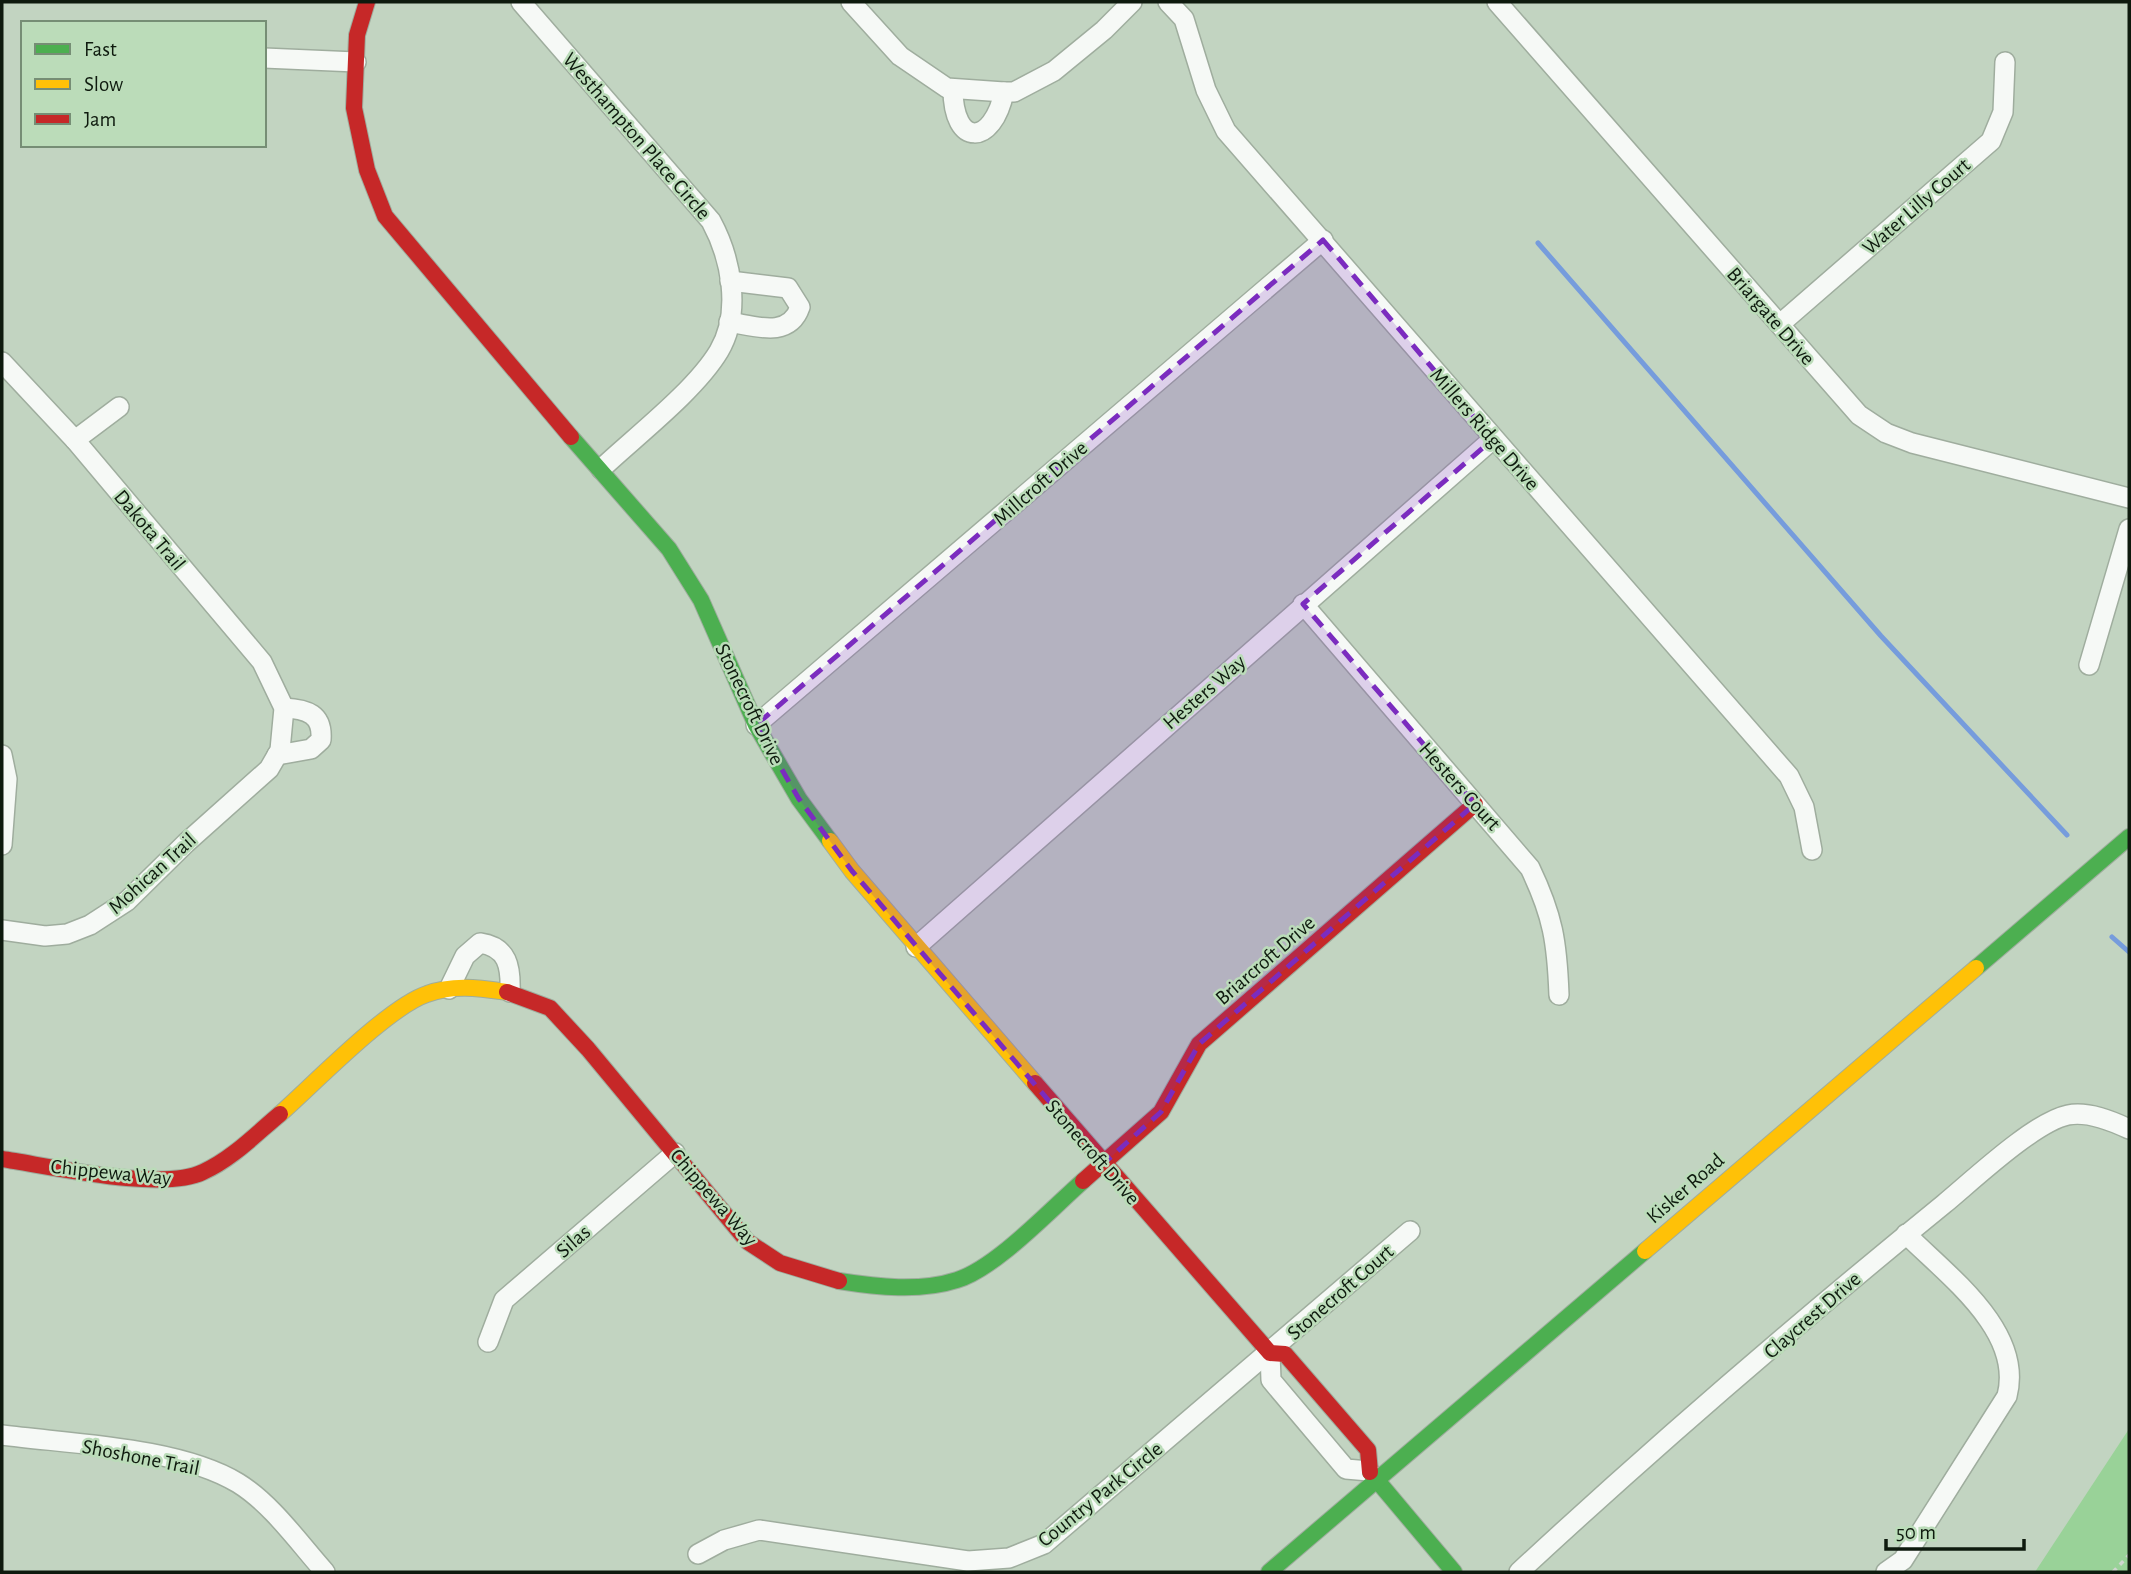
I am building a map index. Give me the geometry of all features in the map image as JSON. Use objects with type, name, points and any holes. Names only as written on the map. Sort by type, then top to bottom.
[{"type":"street","name":"Stonecroft Drive","points":[[367,2],[356,35],[354,108],[358,138],[385,216],[476,327],[669,549],[701,600],[756,725],[799,799],[852,871],[1103,1164],[1270,1353],[1285,1354],[1368,1450],[1373,1475]]},
{"type":"street","name":"Westhampton Place Circle","points":[[521,2],[711,221],[728,261],[729,322],[720,348],[704,372],[601,469]]},
{"type":"street","points":[[851,2],[917,71],[953,89],[1004,92],[1014,92],[1054,71],[1104,30],[1132,2]]},
{"type":"street","name":"Millers Ridge Drive","points":[[1168,2],[1184,19],[1206,90],[1226,131],[1789,776],[1804,807],[1812,850]]},
{"type":"street","name":"Briargate Drive","points":[[1497,2],[1859,415],[1886,433],[1912,443],[2129,498]]},
{"type":"street","points":[[266,58],[355,62]]},
{"type":"street","name":"Water Lilly Court","points":[[1780,324],[1991,141],[2003,112],[2004,62]]},
{"type":"street","points":[[953,89],[957,120],[964,131],[971,134],[979,133],[994,122],[1004,92]]},
{"type":"street","name":"Millcroft Drive","points":[[756,725],[1323,240]]},
{"type":"street","points":[[729,322],[775,329],[786,327],[796,318],[800,307],[788,288],[730,281]]},
{"type":"street","name":"Dakota Trail","points":[[2,362],[75,440],[261,662],[284,708]]},
{"type":"street","points":[[75,440],[119,407]]},
{"type":"street","name":"Hesters Way","points":[[916,947],[1493,439]]},
{"type":"street","points":[[2090,665],[2129,529]]},
{"type":"street","name":"Hesters Court","points":[[1303,604],[1507,838],[1530,868],[1547,903],[1557,940],[1559,995]]},
{"type":"street","points":[[284,708],[304,709],[317,717],[321,723],[321,740],[311,749],[277,755],[280,750],[284,708]]},
{"type":"street","points":[[2,755],[7,779],[2,845]]},
{"type":"street","name":"Mohican Trail","points":[[2,930],[45,936],[67,934],[90,925],[127,901],[186,843],[269,769],[277,755]]},
{"type":"street","name":"Briarcroft Drive","points":[[1103,1164],[1161,1112],[1199,1044],[1475,804]]},
{"type":"street","name":"Kisker Road","points":[[1269,1572],[1373,1475],[2129,837]]},
{"type":"street","points":[[449,989],[465,956],[480,943],[493,945],[502,951],[511,969],[510,992]]},
{"type":"street","name":"Chippewa Way","points":[[2,1159],[160,1180],[183,1179],[204,1172],[240,1148],[388,1018],[425,994],[463,986],[510,992],[550,1007],[748,1242],[781,1263],[820,1275],[868,1284],[920,1287],[957,1281],[988,1264],[1103,1164]]},
{"type":"street","name":"Claycrest Drive","points":[[1519,1572],[1599,1498],[1906,1234],[2027,1135],[2068,1115],[2106,1118],[2129,1129]]},
{"type":"street","name":"Silas","points":[[488,1342],[504,1300],[675,1153]]},
{"type":"street","name":"Stonecroft Court","points":[[1270,1353],[1410,1231]]},
{"type":"street","points":[[1886,1572],[1903,1560],[2007,1396],[2012,1378],[2009,1360],[1997,1329],[1906,1234]]},
{"type":"street","points":[[1270,1353],[1271,1380],[1296,1410],[1346,1469],[1373,1475],[1454,1572]]},
{"type":"street","name":"Country Park Circle","points":[[698,1554],[724,1540],[758,1530],[925,1563],[1009,1558],[1044,1544],[1270,1353]]},
{"type":"street","name":"Shoshone Trail","points":[[2,1435],[140,1452],[208,1468],[240,1484],[276,1517],[325,1572]]},
{"type":"path","points":[[2113,1572],[2129,1555]]},
{"type":"highlighted area","points":[[1323,240],[1493,439],[1303,604],[1475,804],[1199,1044],[1161,1112],[1103,1164],[852,871],[799,799],[756,725]]},
{"type":"green space","points":[[2129,1429],[2129,1572],[2035,1572]]},
{"type":"waterway","points":[[1538,243],[1881,636],[2067,835]]},
{"type":"waterway","points":[[2112,937],[2129,952]]},
{"type":"traffic: fast","points":[[571,437],[669,549],[701,600],[756,725],[799,799],[830,841]]},
{"type":"traffic: fast","points":[[1976,968],[2129,837]]},
{"type":"traffic: fast","points":[[839,1281],[913,1287],[957,1280],[1006,1251],[1083,1181]]},
{"type":"traffic: fast","points":[[1269,1572],[1645,1251]]},
{"type":"traffic: fast","points":[[1370,1472],[1454,1572]]},
{"type":"traffic: slow","points":[[830,841],[852,871],[1035,1083]]},
{"type":"traffic: slow","points":[[1645,1251],[1976,968]]},
{"type":"traffic: slow","points":[[280,1114],[372,1030],[411,1002],[447,989],[477,988],[507,992]]},
{"type":"traffic: jam","points":[[367,2],[357,35],[354,108],[367,170],[385,216],[571,437]]},
{"type":"traffic: jam","points":[[1083,1181],[1161,1112],[1199,1044],[1475,804]]},
{"type":"traffic: jam","points":[[507,992],[550,1008],[588,1049],[748,1242],[780,1263],[839,1281]]},
{"type":"traffic: jam","points":[[1035,1083],[1270,1353],[1285,1354],[1368,1450],[1370,1472]]},
{"type":"traffic: jam","points":[[2,1159],[134,1179],[185,1177],[203,1172],[224,1160],[280,1114]]}]
